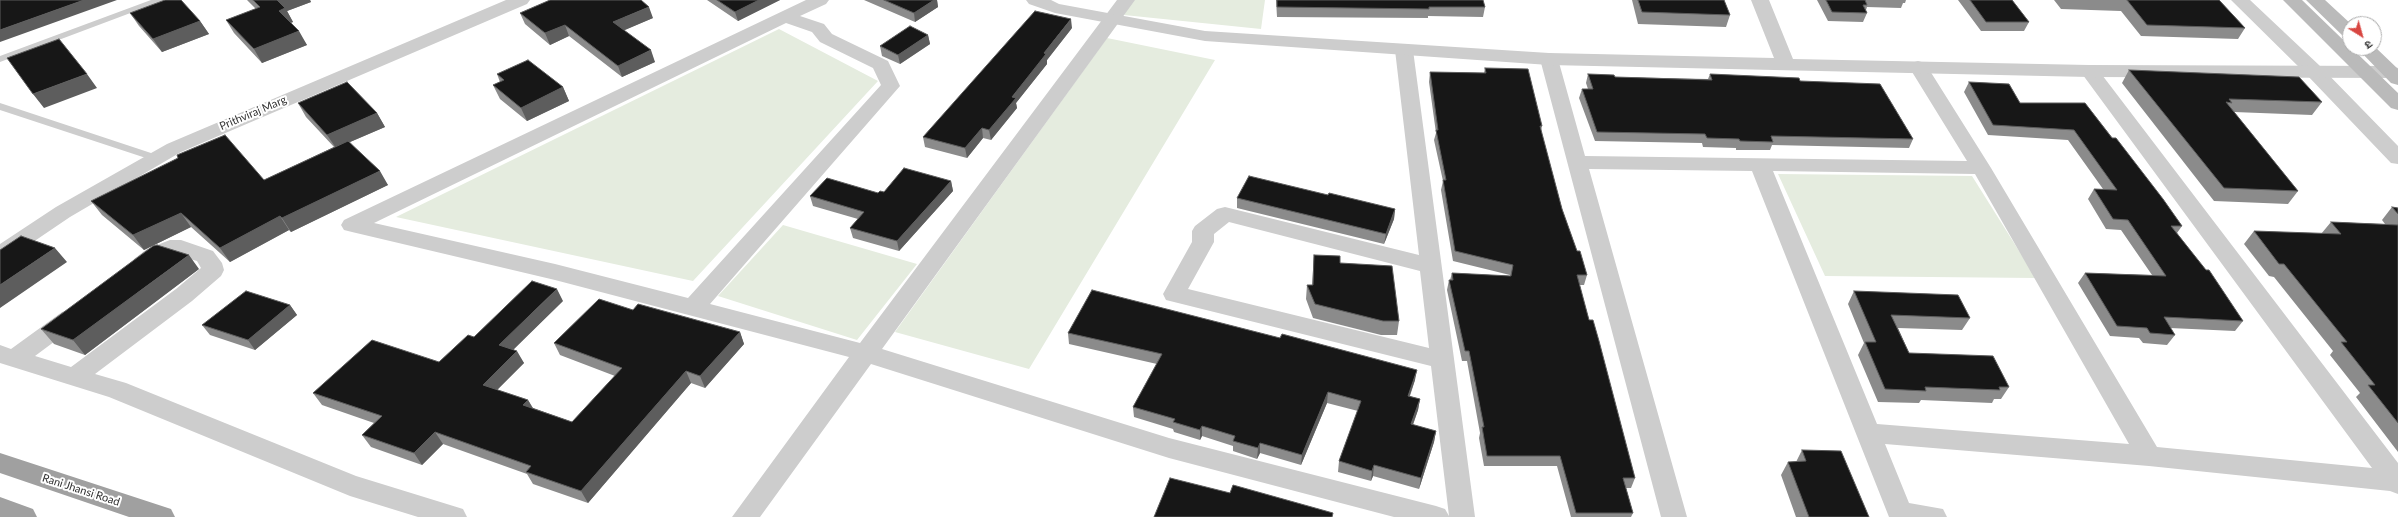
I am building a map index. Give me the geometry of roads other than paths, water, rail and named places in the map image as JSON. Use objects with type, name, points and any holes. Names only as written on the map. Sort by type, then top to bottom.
[{"type":"highway","name":"Rani Jhansi Road","points":[[0,463],[162,517]]},
{"type":"highway","points":[[0,508],[24,517]]},
{"type":"main road","points":[[2292,0],[2398,104]]},
{"type":"main road","points":[[2315,0],[2342,25]]},
{"type":"main road","points":[[2374,56],[2394,76]]},
{"type":"street","name":"Prithviraj Marg","points":[[0,254],[63,212],[156,158],[220,127],[521,0]]},
{"type":"street","points":[[820,0],[352,225],[555,272],[866,354],[1169,448],[1436,517]]},
{"type":"street","points":[[1035,0],[1055,8],[1204,36],[1404,50],[1549,58],[2089,71],[2313,70],[2365,72],[2394,76]]},
{"type":"street","points":[[745,517],[1126,0]]},
{"type":"street","points":[[1760,0],[1786,64]]},
{"type":"street","points":[[2240,0],[2313,70],[2398,158]]},
{"type":"street","points":[[693,308],[891,86],[881,65],[826,38],[818,28],[784,17]]},
{"type":"street","points":[[1404,50],[1462,517]]},
{"type":"street","points":[[1549,58],[1579,162],[1674,517]]},
{"type":"street","points":[[1918,67],[1981,168],[2149,456]]},
{"type":"street","points":[[2089,71],[2398,482]]},
{"type":"street","points":[[1579,162],[1981,168]]},
{"type":"street","points":[[1760,165],[1901,515],[1934,517]]},
{"type":"street","points":[[1430,266],[1225,214],[1204,231],[1202,242],[1174,294],[1442,360]]},
{"type":"street","points":[[74,376],[184,295],[213,270],[211,263],[205,256],[182,248],[170,248],[155,254],[127,275]]},
{"type":"street","points":[[8,356],[84,307]]},
{"type":"street","points":[[8,356],[117,390],[350,486],[454,517]]},
{"type":"street","points":[[1868,432],[2149,456],[2398,482]]},
{"type":"lane","points":[[0,59],[160,0]]},
{"type":"lane","points":[[0,106],[156,158]]}]
